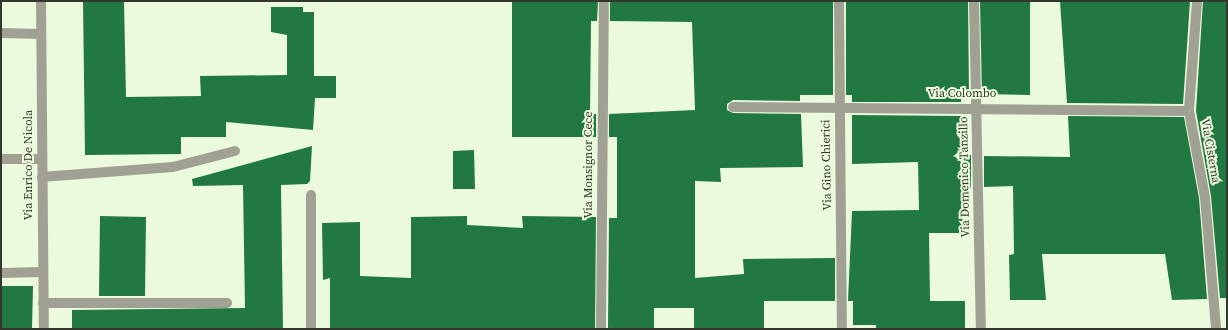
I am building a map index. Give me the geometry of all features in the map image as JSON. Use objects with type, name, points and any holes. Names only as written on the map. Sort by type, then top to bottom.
[{"type":"street","name":"Via Enrico De Nicola","points":[[41,1],[44,329]]},
{"type":"street","name":"Via Monsignor Cece","points":[[601,329],[604,1]]},
{"type":"street","name":"Via Gino Chierici","points":[[839,1],[842,329]]},
{"type":"street","name":"Via Domenico Tanzillo","points":[[974,1],[982,329]]},
{"type":"street","name":"Via Cisterna","points":[[1198,1],[1190,111],[1205,197],[1216,329]]},
{"type":"street","points":[[1,33],[41,34]]},
{"type":"street","name":"Via Colombo","points":[[734,108],[977,107],[1190,111]]},
{"type":"street","points":[[42,177],[173,167],[235,152]]},
{"type":"street","points":[[1,159],[42,159]]},
{"type":"street","points":[[311,195],[311,329]]},
{"type":"street","points":[[1,273],[43,272]]},
{"type":"street","points":[[43,302],[227,302]]},
{"type":"building","points":[[83,1],[124,1],[126,97],[201,96],[200,76],[287,75],[287,35],[271,32],[271,7],[303,7],[303,12],[314,12],[314,76],[336,76],[336,98],[315,98],[313,130],[226,122],[226,137],[181,137],[181,154],[85,155]]},
{"type":"building","points":[[512,1],[598,1],[597,21],[591,21],[590,114],[596,114],[596,137],[512,137]]},
{"type":"building","points":[[610,1],[833,1],[833,95],[800,95],[800,101],[733,100],[727,104],[727,110],[733,113],[801,114],[803,167],[720,168],[721,182],[695,181],[695,278],[744,274],[743,259],[835,258],[835,301],[764,301],[764,329],[694,329],[694,308],[654,308],[654,329],[608,329],[609,218],[617,218],[617,137],[609,137],[609,114],[695,110],[692,22],[610,21]]},
{"type":"building","points":[[846,1],[968,1],[969,93],[961,93],[961,102],[852,102],[852,95],[846,95]]},
{"type":"building","points":[[980,1],[1030,1],[1030,95],[982,94]]},
{"type":"building","points":[[1060,1],[1190,1],[1183,104],[1067,103]]},
{"type":"building","points":[[1203,1],[1227,1],[1227,298],[1220,298],[1211,196],[1196,111]]},
{"type":"building","points":[[852,115],[962,116],[962,155],[971,155],[971,188],[962,188],[963,233],[929,233],[930,301],[965,301],[965,329],[876,329],[876,325],[853,325],[853,301],[848,301],[852,211],[919,210],[918,162],[852,164]]},
{"type":"building","points":[[1068,116],[1184,117],[1199,198],[1207,299],[1172,300],[1165,254],[1042,254],[1046,300],[1010,300],[1009,255],[1014,254],[1013,186],[984,187],[984,156],[1070,157]]},
{"type":"building","points":[[312,146],[310,181],[307,184],[281,185],[283,329],[72,329],[72,310],[245,308],[243,185],[193,186],[192,179]]},
{"type":"building","points":[[474,150],[475,189],[453,189],[453,151]]},
{"type":"building","points":[[100,216],[146,217],[145,296],[99,296]]},
{"type":"building","points":[[467,216],[467,225],[523,228],[522,216],[596,217],[595,329],[330,329],[330,278],[323,280],[322,223],[360,222],[360,276],[411,278],[411,217]]},
{"type":"building","points":[[1,286],[33,286],[32,329],[1,329]]}]
